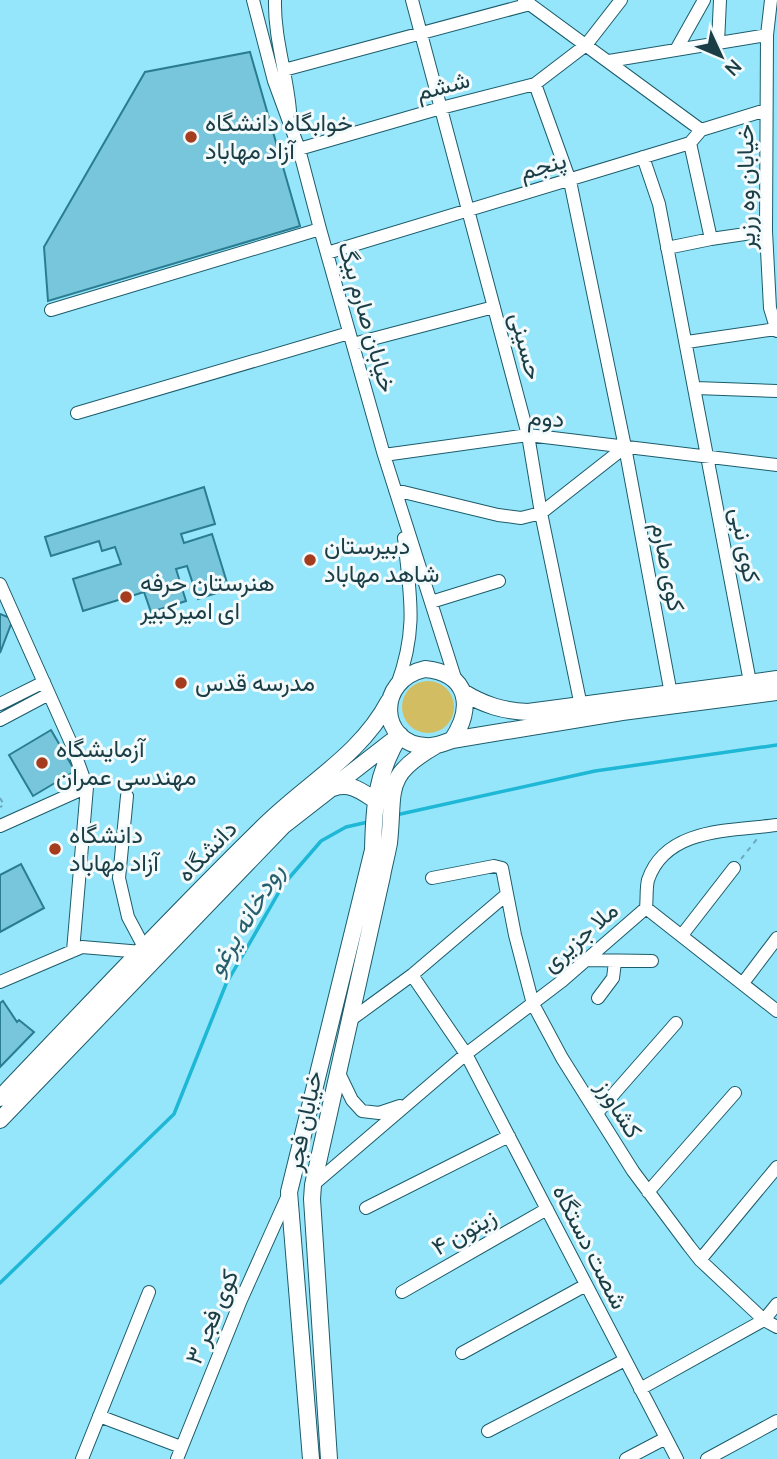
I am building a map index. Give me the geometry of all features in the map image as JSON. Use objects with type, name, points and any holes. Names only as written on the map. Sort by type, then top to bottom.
[{"type":"main road","points":[[777,679],[528,712],[512,711],[480,702],[436,670],[425,669],[405,677],[397,685],[390,701],[390,719],[400,735],[417,745],[445,743],[622,712],[777,692]]},
{"type":"main road","points":[[380,800],[407,767],[445,743],[465,718],[466,704],[459,686]]},
{"type":"main road","name":"دانشگاه","points":[[0,1098],[279,812],[354,750],[372,730],[390,701]]},
{"type":"main road","points":[[380,800],[381,770],[400,735]]},
{"type":"main road","name":"دانشگاه","points":[[0,1120],[283,826],[400,735]]},
{"type":"main road","points":[[331,788],[348,785],[380,800]]},
{"type":"main road","name":"خیابان فجر","points":[[329,1459],[313,1185],[389,842],[380,800]]},
{"type":"main road","name":"خیابان فجر","points":[[311,1459],[289,1192],[373,850],[380,800]]},
{"type":"street","points":[[253,0],[274,82],[292,129]]},
{"type":"street","points":[[275,0],[277,34],[292,129]]},
{"type":"street","name":"حسینی","points":[[412,0],[528,435],[541,513],[582,706]]},
{"type":"street","name":"ششم","points":[[299,149],[535,84],[586,45],[621,0]]},
{"type":"street","points":[[676,50],[705,0]]},
{"type":"street","points":[[718,43],[720,0]]},
{"type":"street","name":"خیابان وه رزیر","points":[[771,0],[767,35],[766,231],[770,308],[776,330]]},
{"type":"street","points":[[284,70],[527,2],[701,130]]},
{"type":"street","points":[[609,61],[767,35]]},
{"type":"street","name":"کوی صارم","points":[[535,84],[570,181],[625,447],[671,694]]},
{"type":"street","points":[[711,239],[690,143],[701,130],[766,110]]},
{"type":"street","name":"خیابان صارم بیگ","points":[[292,129],[402,517],[459,686]]},
{"type":"street","name":"پنجم","points":[[327,253],[690,143]]},
{"type":"street","name":"کوی نبی","points":[[643,157],[659,204],[750,682]]},
{"type":"street","points":[[768,162],[777,177]]},
{"type":"street","points":[[51,310],[320,229]]},
{"type":"street","points":[[667,248],[766,231]]},
{"type":"street","points":[[77,413],[351,338],[494,307]]},
{"type":"street","points":[[687,342],[776,330]]},
{"type":"street","points":[[696,388],[777,391]]},
{"type":"street","name":"دوم","points":[[384,455],[528,435],[777,465]]},
{"type":"street","points":[[395,491],[521,518],[541,513],[625,447]]},
{"type":"street","name":"خیابان صارم بیگ","points":[[397,685],[410,640],[412,614],[402,517]]},
{"type":"street","points":[[431,602],[499,581]]},
{"type":"street","points":[[0,584],[71,743],[87,788],[73,951]]},
{"type":"street","points":[[0,704],[46,688]]},
{"type":"street","points":[[0,720],[46,688]]},
{"type":"street","points":[[0,826],[87,788]]},
{"type":"street","points":[[0,982],[82,947],[143,950],[128,917],[120,878],[127,796]]},
{"type":"street","name":"ملا جزیری","points":[[313,1185],[466,1054],[533,1004],[646,908],[648,881],[659,860],[674,845],[695,836],[771,826]]},
{"type":"street","name":"کشاورز","points":[[432,878],[494,866],[502,869],[533,1004],[562,1058],[648,1192],[700,1259],[764,1320],[777,1327]]},
{"type":"street","points":[[682,935],[734,868]]},
{"type":"street","points":[[349,1021],[412,975],[506,895]]},
{"type":"street","points":[[646,908],[777,1011]]},
{"type":"street","points":[[743,983],[777,938]]},
{"type":"street","points":[[584,960],[652,961]]},
{"type":"street","points":[[598,998],[613,978],[615,962]]},
{"type":"street","name":"شصت دستگاه","points":[[412,975],[466,1054],[677,1459]]},
{"type":"street","points":[[597,1113],[676,1023]]},
{"type":"street","points":[[338,1071],[352,1100],[362,1111],[379,1113],[410,1102]]},
{"type":"street","points":[[648,1192],[735,1093]]},
{"type":"street","points":[[366,1208],[509,1136]]},
{"type":"street","points":[[700,1259],[777,1167]]},
{"type":"street","name":"کوی فجر ۳","points":[[179,1453],[241,1300],[289,1192]]},
{"type":"street","name":"زیتون ۴","points":[[402,1292],[547,1209]]},
{"type":"street","points":[[462,1353],[586,1285]]},
{"type":"street","points":[[82,1459],[149,1292]]},
{"type":"street","points":[[640,1389],[764,1320],[777,1304]]},
{"type":"street","points":[[488,1431],[625,1360]]},
{"type":"street","points":[[99,1416],[179,1453]]},
{"type":"street","points":[[707,1459],[777,1420]]},
{"type":"street","points":[[626,1459],[666,1438]]},
{"type":"path","points":[[0,798],[4,805],[0,807]]},
{"type":"path","points":[[734,868],[771,826]]},
{"type":"shaded area","points":[[428,681],[438,683],[446,689],[452,697],[452,717],[446,725],[438,731],[428,733],[418,731],[410,725],[404,717],[402,707],[404,697],[410,689],[418,683]]},
{"type":"building","name":"خوابگاه دانشگاه آزاد مهاباد","points":[[250,52],[300,226],[48,301],[44,247],[145,72]]},
{"type":"building","points":[[204,487],[215,524],[181,534],[184,543],[212,534],[229,589],[198,599],[187,566],[176,569],[186,601],[151,612],[144,592],[83,611],[73,579],[121,564],[115,547],[102,551],[99,541],[51,556],[45,537]]},
{"type":"building","points":[[0,614],[13,619],[0,653]]},
{"type":"building","name":"آزمایشگاه مهندسی عمران","points":[[51,730],[75,771],[33,796],[9,755]]},
{"type":"building","points":[[21,864],[44,908],[0,932],[0,875]]},
{"type":"building","points":[[3,1001],[17,1022],[19,1020],[34,1032],[0,1067],[0,1003]]},
{"type":"waterway","name":"رودخانه یرغو","points":[[396,815],[595,771],[777,745]]},
{"type":"waterway","name":"رودخانه یرغو","points":[[0,1283],[174,1114],[226,984],[283,885],[321,841],[346,827],[368,822]]},
{"type":"place","name":"خوابگاه دانشگاه آزاد مهاباد","points":[[191,137]]},
{"type":"place","name":"دبیرستان شاهد مهاباد","points":[[310,560]]},
{"type":"place","name":"هنرستان حرفه ای امیرکبیر","points":[[126,597]]},
{"type":"place","name":"مدرسه قدس","points":[[181,683]]},
{"type":"place","name":"آزمایشگاه مهندسی عمران","points":[[42,763]]},
{"type":"place","name":"دانشگاه آزاد مهاباد","points":[[55,849]]}]
